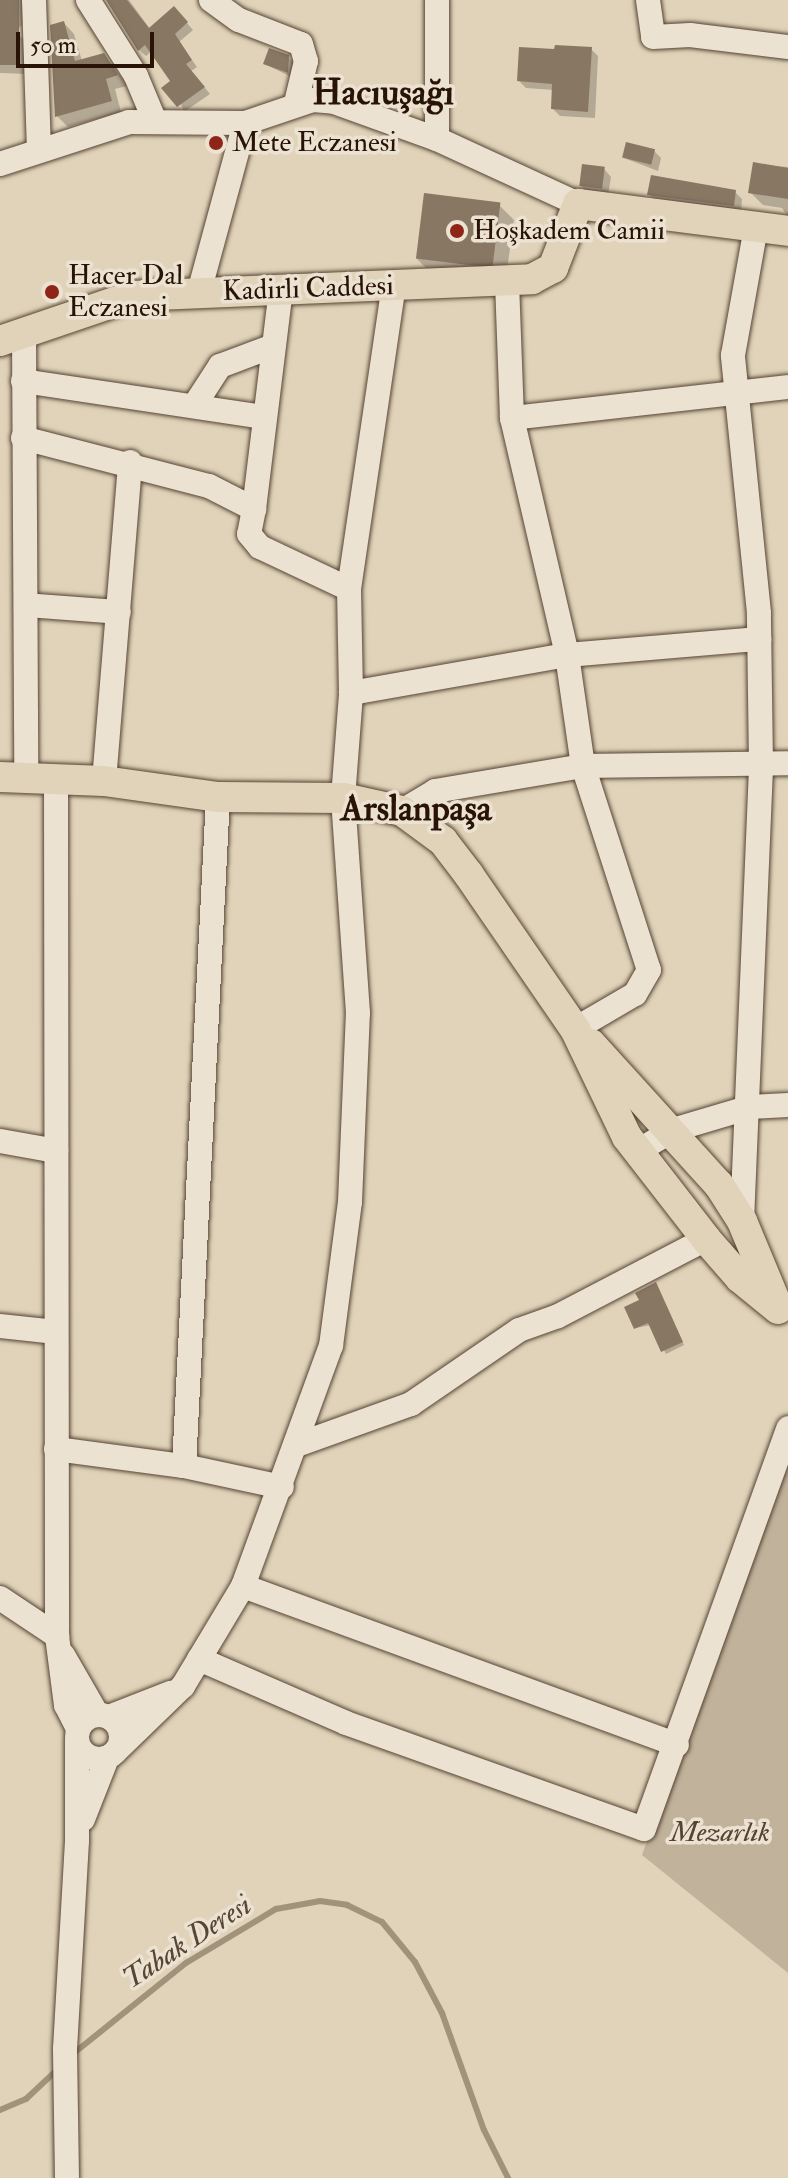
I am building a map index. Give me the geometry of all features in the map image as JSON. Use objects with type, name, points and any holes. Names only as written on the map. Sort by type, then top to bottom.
[{"type":"main road","name":"Kadirli Caddesi","points":[[12,336],[132,296],[532,279],[553,268],[578,204]]},
{"type":"main road","points":[[578,204],[788,231]]},
{"type":"main road","points":[[27,777],[104,781],[218,797],[343,798],[402,811],[443,841],[575,1029],[638,1151],[740,1278],[783,1312]]},
{"type":"main road","points":[[575,1029],[673,1130],[742,1221],[783,1312]]},
{"type":"street","points":[[34,0],[39,151]]},
{"type":"street","points":[[88,0],[136,76],[154,119]]},
{"type":"street","points":[[211,0],[239,20],[301,44],[306,61],[296,103]]},
{"type":"street","points":[[437,0],[437,139]]},
{"type":"street","points":[[648,0],[653,37],[690,35],[788,47]]},
{"type":"street","points":[[0,164],[154,119],[245,123],[296,103],[334,102],[437,139],[578,204]]},
{"type":"street","points":[[199,292],[245,123]]},
{"type":"street","points":[[742,1221],[750,1107],[761,765],[759,639],[733,355],[756,227]]},
{"type":"street","points":[[507,282],[512,418],[567,655],[583,766],[649,970],[635,994],[575,1029]]},
{"type":"street","points":[[90,1725],[83,1753],[112,1754],[183,1686],[243,1586],[282,1487],[331,1346],[350,1202],[358,1013],[343,798],[351,693],[349,589],[394,286]]},
{"type":"street","points":[[281,288],[249,534],[260,547],[349,589]]},
{"type":"street","points":[[12,336],[23,381],[27,777],[56,1151],[58,1643],[66,1705],[90,1725],[121,1738],[77,1841]]},
{"type":"street","points":[[194,406],[220,366],[273,346]]},
{"type":"street","points":[[23,381],[264,417]]},
{"type":"street","points":[[512,418],[788,387]]},
{"type":"street","points":[[23,438],[130,462],[209,486],[254,509]]},
{"type":"street","points":[[104,781],[130,462]]},
{"type":"street","points":[[26,605],[119,612]]},
{"type":"street","points":[[351,693],[567,655],[759,639]]},
{"type":"street","points":[[402,811],[435,791],[583,766],[788,763]]},
{"type":"street","points":[[184,1466],[218,797]]},
{"type":"street","points":[[638,1151],[673,1130],[750,1107],[788,1105]]},
{"type":"street","points":[[0,1141],[56,1151]]},
{"type":"street","points":[[297,1445],[411,1404],[519,1330],[558,1316],[706,1239]]},
{"type":"street","points":[[0,1326],[56,1332]]},
{"type":"street","points":[[199,1659],[346,1723],[644,1829],[677,1745],[788,1428]]},
{"type":"street","points":[[56,1449],[184,1466],[282,1487]]},
{"type":"street","points":[[243,1586],[677,1745]]},
{"type":"street","points":[[0,1598],[58,1643]]},
{"type":"street","points":[[90,1725],[183,1686]]},
{"type":"street","points":[[67,2178],[69,2122],[65,2049],[77,1841],[90,1725]]},
{"type":"green space","name":"Mezarlık","points":[[788,1441],[788,1973],[642,1855]]},
{"type":"building","points":[[0,0],[19,0],[19,65],[0,65]]},
{"type":"building","points":[[106,0],[127,0],[149,28],[174,6],[188,22],[175,34],[192,60],[186,64],[205,87],[177,107],[161,88],[170,81],[145,45],[138,51]]},
{"type":"building","points":[[64,21],[75,61],[104,53],[118,75],[106,79],[112,101],[55,117],[50,25]]},
{"type":"building","points":[[555,45],[592,47],[588,112],[551,109],[552,84],[517,81],[519,47],[554,49]]},
{"type":"building","points":[[269,48],[289,55],[288,73],[263,64]]},
{"type":"building","points":[[626,142],[655,149],[651,165],[622,158]]},
{"type":"building","points":[[753,162],[788,168],[788,199],[748,193]]},
{"type":"building","points":[[582,164],[605,167],[602,189],[579,186]]},
{"type":"building","points":[[651,175],[736,190],[734,206],[647,195]]},
{"type":"building","name":"Hoşkadem Camii","points":[[424,193],[500,202],[492,268],[416,259]]},
{"type":"building","points":[[656,1282],[683,1342],[661,1352],[648,1323],[634,1329],[624,1307],[639,1300],[635,1293]]},
{"type":"waterway","name":"Tabak Deresi","points":[[74,2053],[186,1963],[276,1909],[320,1901],[347,1905],[382,1922],[415,1962],[442,2013],[484,2130],[508,2178]]},
{"type":"waterway","name":"Tabak Deresi","points":[[0,2110],[26,2099],[58,2069]]},
{"type":"place","name":"Mete Eczanesi","points":[[216,143]]},
{"type":"place","name":"Hoşkadem Camii","points":[[457,231]]},
{"type":"place","name":"Hacer Dal Eczanesi","points":[[52,292]]},
{"type":"district","name":"Hacıuşağı","points":[[383,93]]},
{"type":"district","name":"Arslanpaşa","points":[[416,809]]}]
